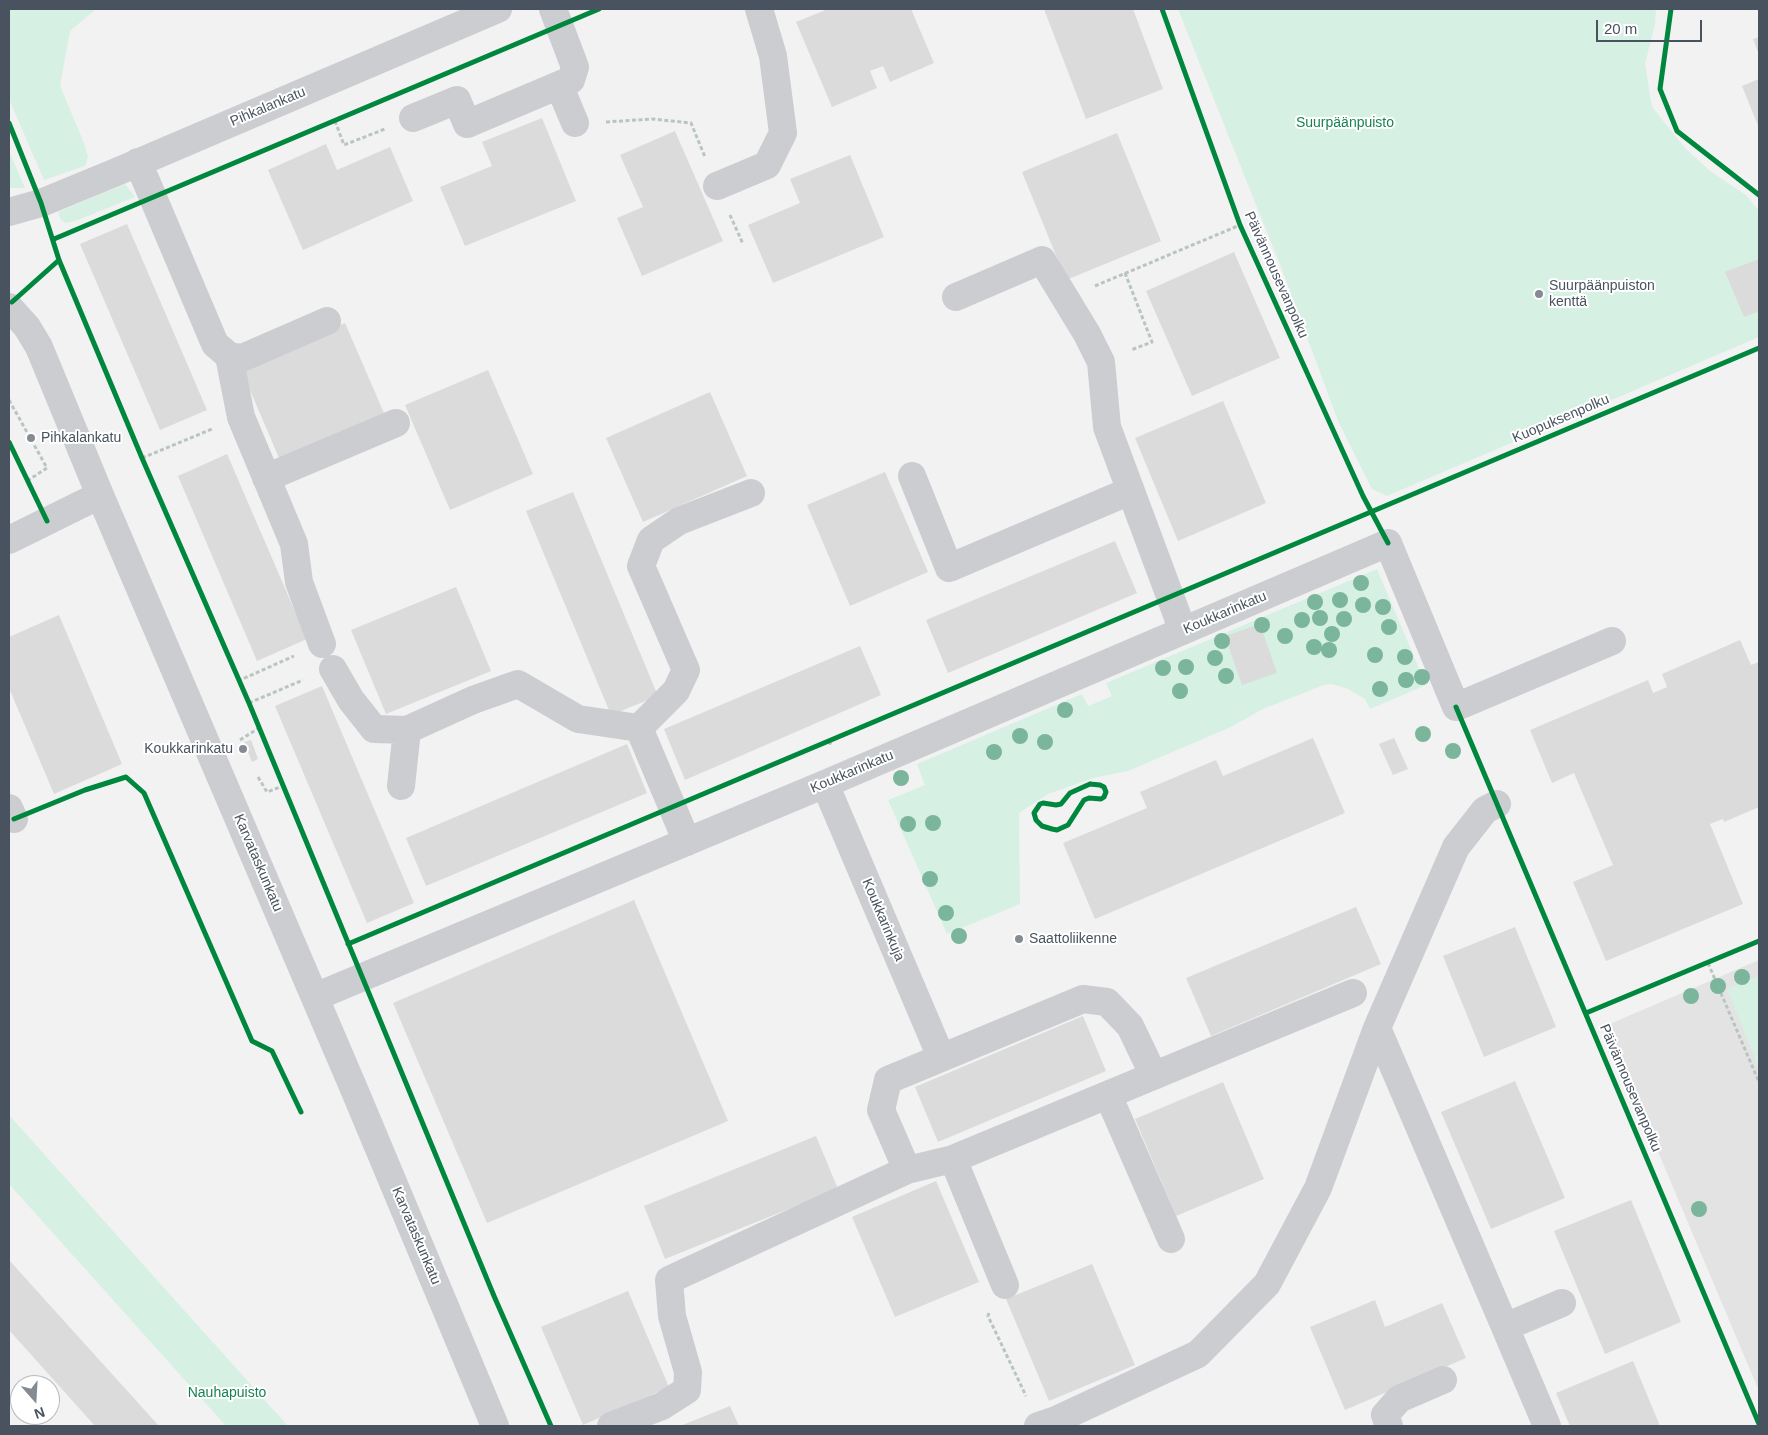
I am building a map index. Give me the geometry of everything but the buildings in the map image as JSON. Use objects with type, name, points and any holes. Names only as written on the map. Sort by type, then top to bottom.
[{"type":"street","name":"Pihkalankatu","points":[[9,212],[41,203],[498,9]]},
{"type":"street","points":[[413,118],[457,100],[467,124],[571,80],[575,67],[553,9]]},
{"type":"street","points":[[717,186],[767,165],[783,133],[773,56],[759,9]]},
{"type":"street","points":[[559,85],[575,123]]},
{"type":"street","points":[[138,162],[215,344],[229,356],[242,358],[327,321]]},
{"type":"street","points":[[956,297],[1042,260],[1087,334],[1101,362],[1107,427],[1183,631]]},
{"type":"street","name":"Karvataskunkatu","points":[[9,307],[27,326],[39,347],[495,1426]]},
{"type":"street","points":[[229,356],[241,417],[294,544],[299,582],[322,644]]},
{"type":"street","points":[[266,478],[396,424]]},
{"type":"street","points":[[912,476],[949,568],[1130,491]]},
{"type":"street","points":[[640,728],[676,691],[686,670],[641,566],[651,540],[679,522],[751,493]]},
{"type":"street","points":[[9,540],[100,495]]},
{"type":"street","name":"Koukkarinkatu","points":[[315,997],[825,784],[1388,543],[1456,706],[1612,640]]},
{"type":"street","points":[[333,669],[351,700],[374,730],[408,730],[473,700],[518,684],[578,719],[640,728]]},
{"type":"street","points":[[640,728],[687,842]]},
{"type":"street","points":[[401,786],[408,730]]},
{"type":"street","name":"Koukkarinkuja","points":[[825,784],[941,1057]]},
{"type":"street","points":[[1039,1426],[1056,1420],[1198,1354],[1267,1284],[1318,1188],[1377,1028],[1456,847],[1485,810],[1497,804]]},
{"type":"street","points":[[611,1426],[662,1406],[687,1390],[688,1372],[672,1316],[669,1280],[907,1170],[953,1159],[1353,993]]},
{"type":"street","points":[[907,1170],[881,1110],[888,1080],[1083,999],[1107,1002],[1130,1026],[1154,1076]]},
{"type":"street","points":[[1377,1028],[1547,1426]]},
{"type":"street","points":[[1108,1095],[1171,1239]]},
{"type":"street","points":[[953,1159],[1005,1285]]},
{"type":"street","points":[[1505,1327],[1562,1303]]},
{"type":"street","points":[[1389,1426],[1385,1415],[1399,1399],[1442,1380]]},
{"type":"path","points":[[326,125],[344,117]]},
{"type":"path","points":[[335,121],[344,145],[413,118]]},
{"type":"path","points":[[575,123],[652,119],[691,123],[743,244]]},
{"type":"path","points":[[1065,299],[1240,225]]},
{"type":"path","points":[[1101,362],[1152,342],[1124,273]]},
{"type":"path","points":[[9,400],[47,468],[27,481]]},
{"type":"path","points":[[142,458],[241,417]]},
{"type":"path","points":[[138,449],[146,467]]},
{"type":"path","points":[[24,473],[46,521]]},
{"type":"path","points":[[238,681],[322,644]]},
{"type":"path","points":[[249,703],[333,669]]},
{"type":"path","points":[[234,672],[242,688]]},
{"type":"path","points":[[245,696],[252,712]]},
{"type":"path","points":[[256,720],[262,737]]},
{"type":"path","points":[[238,741],[259,728]]},
{"type":"path","points":[[820,744],[838,737]]},
{"type":"path","points":[[279,778],[286,795]]},
{"type":"path","points":[[267,792],[283,786]]},
{"type":"path","points":[[1700,966],[1717,959]]},
{"type":"path","points":[[1708,962],[1759,1082]]},
{"type":"path","points":[[1005,1285],[993,1293],[988,1316],[1039,1426]]},
{"type":"shaded area","points":[[1759,960],[1759,1391],[1605,1026]]},
{"type":"green space","points":[[9,9],[96,9],[70,31],[60,86],[88,157],[85,166],[44,180],[9,99]]},
{"type":"green space","name":"Suurpäänpuisto","points":[[1178,9],[1656,9],[1655,24],[1645,64],[1652,107],[1686,149],[1710,171],[1746,195],[1759,211],[1759,337],[1387,496],[1372,489],[1338,421],[1284,275]]},
{"type":"green space","points":[[9,151],[25,188],[9,188]]},
{"type":"green space","points":[[125,184],[135,197],[78,220],[66,223],[61,220],[58,212]]},
{"type":"green space","points":[[1377,569],[1426,685],[1370,709],[1365,699],[1346,688],[1331,684],[1324,685],[1263,709],[1231,727],[1128,771],[1093,778],[1048,794],[1019,813],[1020,904],[947,934],[888,800],[925,785],[917,764],[1082,694],[1088,706],[1091,705],[1112,696],[1106,683]]},
{"type":"green space","points":[[1759,976],[1759,1068],[1727,989]]},
{"type":"green space","name":"Nauhapuisto","points":[[9,1115],[288,1426],[226,1426],[9,1184]]},
{"type":"cycle path","points":[[54,239],[599,9]]},
{"type":"cycle path","name":"Päivännousevanpolku","points":[[1162,9],[1240,225],[1363,496],[1388,543]]},
{"type":"cycle path","points":[[1671,9],[1660,89],[1677,131],[1759,195]]},
{"type":"cycle path","points":[[9,123],[41,203],[59,260],[142,458],[249,703],[494,1296],[551,1426]]},
{"type":"cycle path","points":[[12,302],[59,260]]},
{"type":"cycle path","name":"Kuopuksenpolku","points":[[348,944],[1759,348]]},
{"type":"cycle path","points":[[9,442],[47,521]]},
{"type":"cycle path","name":"Päivännousevanpolku","points":[[1456,707],[1759,1424]]},
{"type":"cycle path","points":[[14,819],[85,790],[126,777],[144,793],[252,1041],[272,1051],[301,1112]]},
{"type":"cycle path","points":[[1090,784],[1104,787],[1106,792],[1104,797],[1101,799],[1089,798],[1084,800],[1068,825],[1057,830],[1042,826],[1036,820],[1034,813],[1040,804],[1061,804],[1070,793],[1090,784]]},
{"type":"cycle path","points":[[1586,1013],[1759,941]]},
{"type":"place","name":"Suurpäänpuiston kenttä","points":[[1539,294]]},
{"type":"place","name":"Pihkalankatu","points":[[31,438]]},
{"type":"place","name":"Koukkarinkatu","points":[[243,749]]},
{"type":"place","name":"Saattoliikenne","points":[[1019,939]]}]
